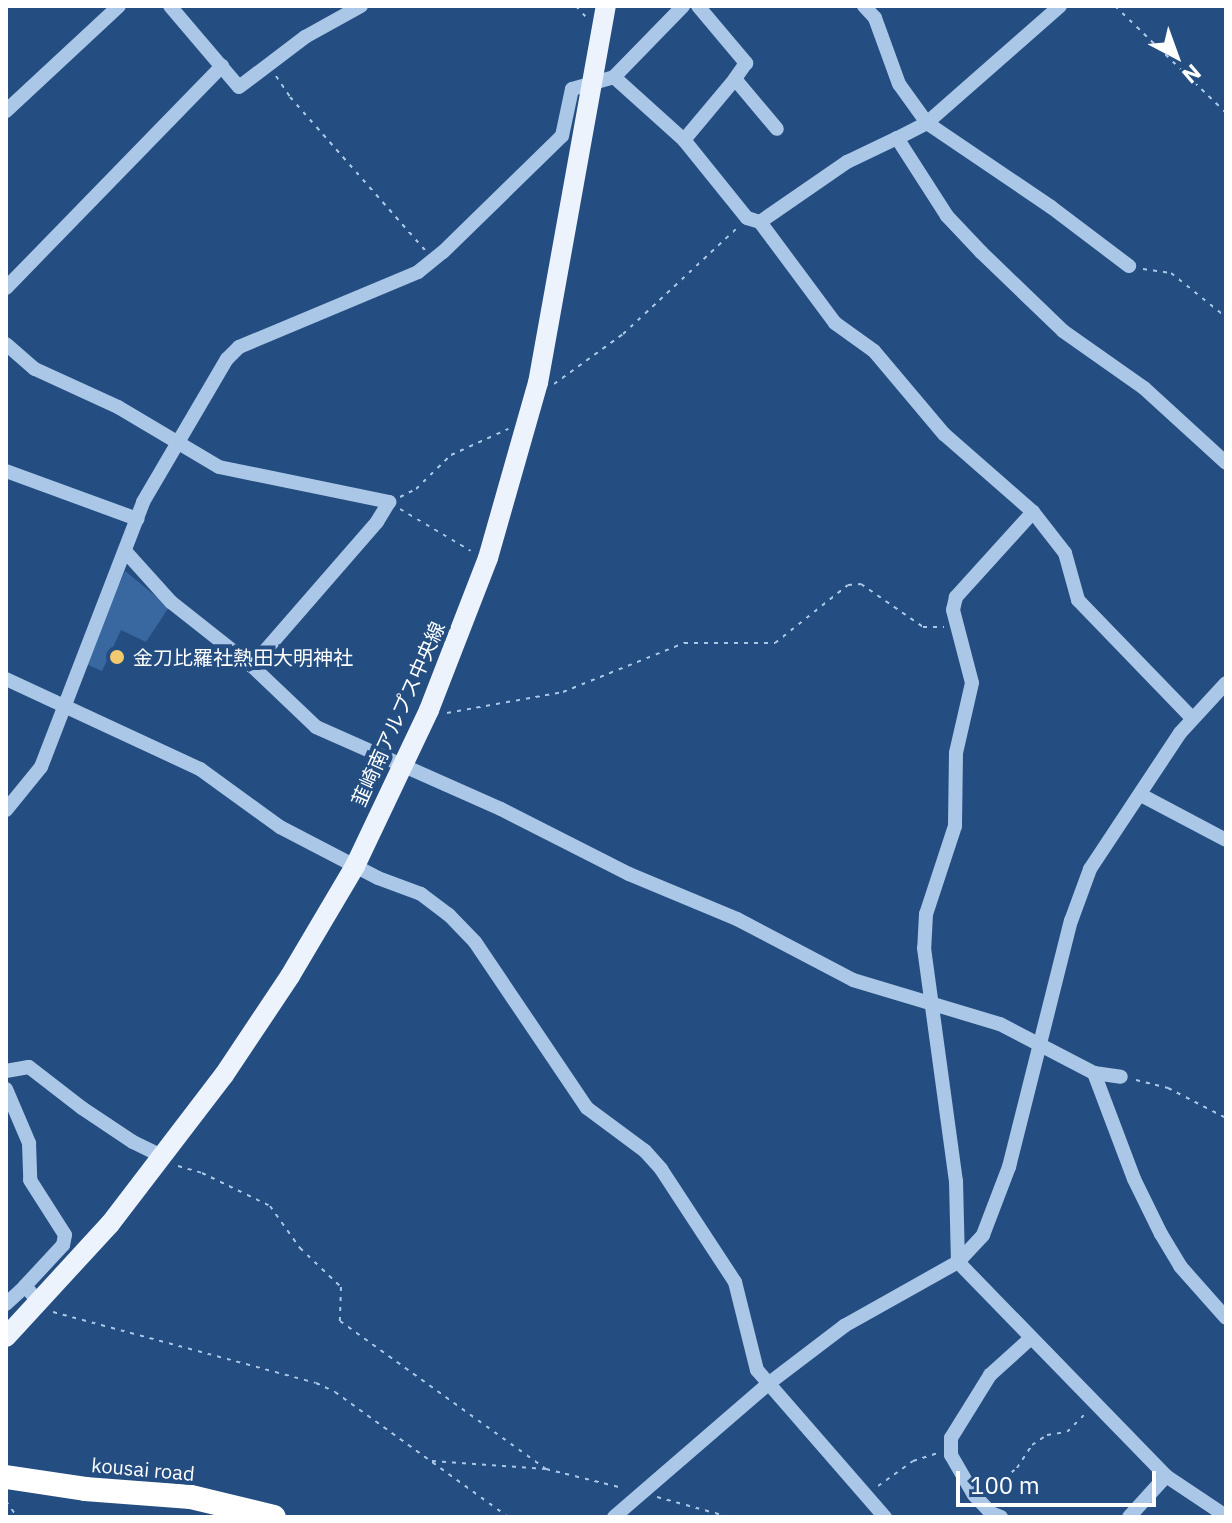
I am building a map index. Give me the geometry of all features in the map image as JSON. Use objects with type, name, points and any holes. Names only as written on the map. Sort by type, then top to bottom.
[{"type":"highway","name":"kousai road","points":[[6,1477],[85,1489],[191,1497],[274,1517]]},
{"type":"main road","name":"韮崎南アルプス中央線","points":[[6,1337],[164,1157],[290,976],[355,866],[405,765],[488,558],[538,383],[604,79],[606,6]]},
{"type":"street","points":[[170,6],[239,87],[305,37],[361,6]]},
{"type":"street","points":[[6,810],[41,767],[137,519],[227,359],[239,347],[418,272],[562,136],[572,89],[604,79],[683,6]]},
{"type":"street","points":[[684,140],[746,63],[698,6]]},
{"type":"street","points":[[864,6],[875,18],[899,84],[927,123],[1051,207],[1129,266]]},
{"type":"street","points":[[754,220],[847,162],[927,123],[1060,6]]},
{"type":"street","points":[[6,111],[113,8]]},
{"type":"street","points":[[6,288],[222,66]]},
{"type":"street","points":[[604,79],[684,140],[754,220],[835,323],[874,351],[944,434],[1033,512],[1065,553],[1078,600],[1193,719]]},
{"type":"street","points":[[735,79],[777,129]]},
{"type":"street","points":[[897,138],[947,216],[981,252],[1063,331],[1144,388],[1226,463]]},
{"type":"street","points":[[6,344],[35,369],[118,407],[177,445],[219,467],[389,502],[377,522],[252,666]]},
{"type":"street","points":[[6,471],[137,519]]},
{"type":"street","points":[[1033,512],[956,597],[953,610],[972,683],[956,753],[955,826],[926,914],[924,948],[956,1181],[958,1262],[1166,1476],[1226,1516]]},
{"type":"street","points":[[125,551],[171,602],[252,666],[316,727],[405,765],[629,874],[737,919],[853,980],[934,1006],[970,1012],[1040,1043],[1094,1073],[1121,1077]]},
{"type":"street","points":[[6,679],[64,703],[200,769],[280,827],[355,866],[421,894],[449,915],[475,942],[587,1108],[645,1151],[661,1169],[735,1282],[757,1370],[871,1505],[885,1517]]},
{"type":"street","points":[[614,1517],[768,1384],[844,1326],[958,1262],[983,1235],[1004,1181],[1071,921],[1090,869],[1180,733],[1226,683]]},
{"type":"street","points":[[1141,795],[1226,840]]},
{"type":"street","points":[[6,1071],[29,1067],[95,1116],[164,1157]]},
{"type":"street","points":[[1094,1073],[1134,1179],[1161,1234],[1180,1266],[1226,1318]]},
{"type":"street","points":[[6,1089],[29,1143],[30,1180],[65,1235],[63,1245],[6,1304]]},
{"type":"street","points":[[25,1286],[39,1302]]},
{"type":"street","points":[[1001,1517],[991,1513],[979,1500],[951,1455],[951,1438],[990,1375],[1031,1338]]},
{"type":"street","points":[[1129,1517],[1166,1476]]},
{"type":"path","points":[[1115,6],[1226,113]]},
{"type":"path","points":[[269,65],[290,97],[433,260]]},
{"type":"path","points":[[538,383],[554,384],[568,376],[623,334],[754,220]]},
{"type":"path","points":[[1129,266],[1171,273],[1226,317]]},
{"type":"path","points":[[389,502],[416,489],[451,455],[509,428]]},
{"type":"path","points":[[389,502],[488,558]]},
{"type":"path","points":[[429,710],[455,714],[563,692],[684,643],[775,643],[848,585],[861,584],[923,627],[957,626]]},
{"type":"path","points":[[1121,1077],[1168,1088],[1226,1118]]},
{"type":"path","points":[[164,1157],[270,1206],[300,1248],[341,1287],[340,1321],[546,1469],[429,1460]]},
{"type":"path","points":[[39,1302],[53,1311],[316,1383],[335,1392],[508,1517]]},
{"type":"path","points":[[979,1500],[1017,1468],[1032,1445],[1047,1435],[1067,1432],[1096,1404]]},
{"type":"path","points":[[871,1505],[913,1461],[951,1449]]},
{"type":"path","points":[[6,1501],[17,1517]]},
{"type":"shaded area","points":[[125,571],[169,607],[146,642],[121,630],[102,671],[84,663]]},
{"type":"place","name":"金刀比羅社熱田大明神社","points":[[117,657]]}]
